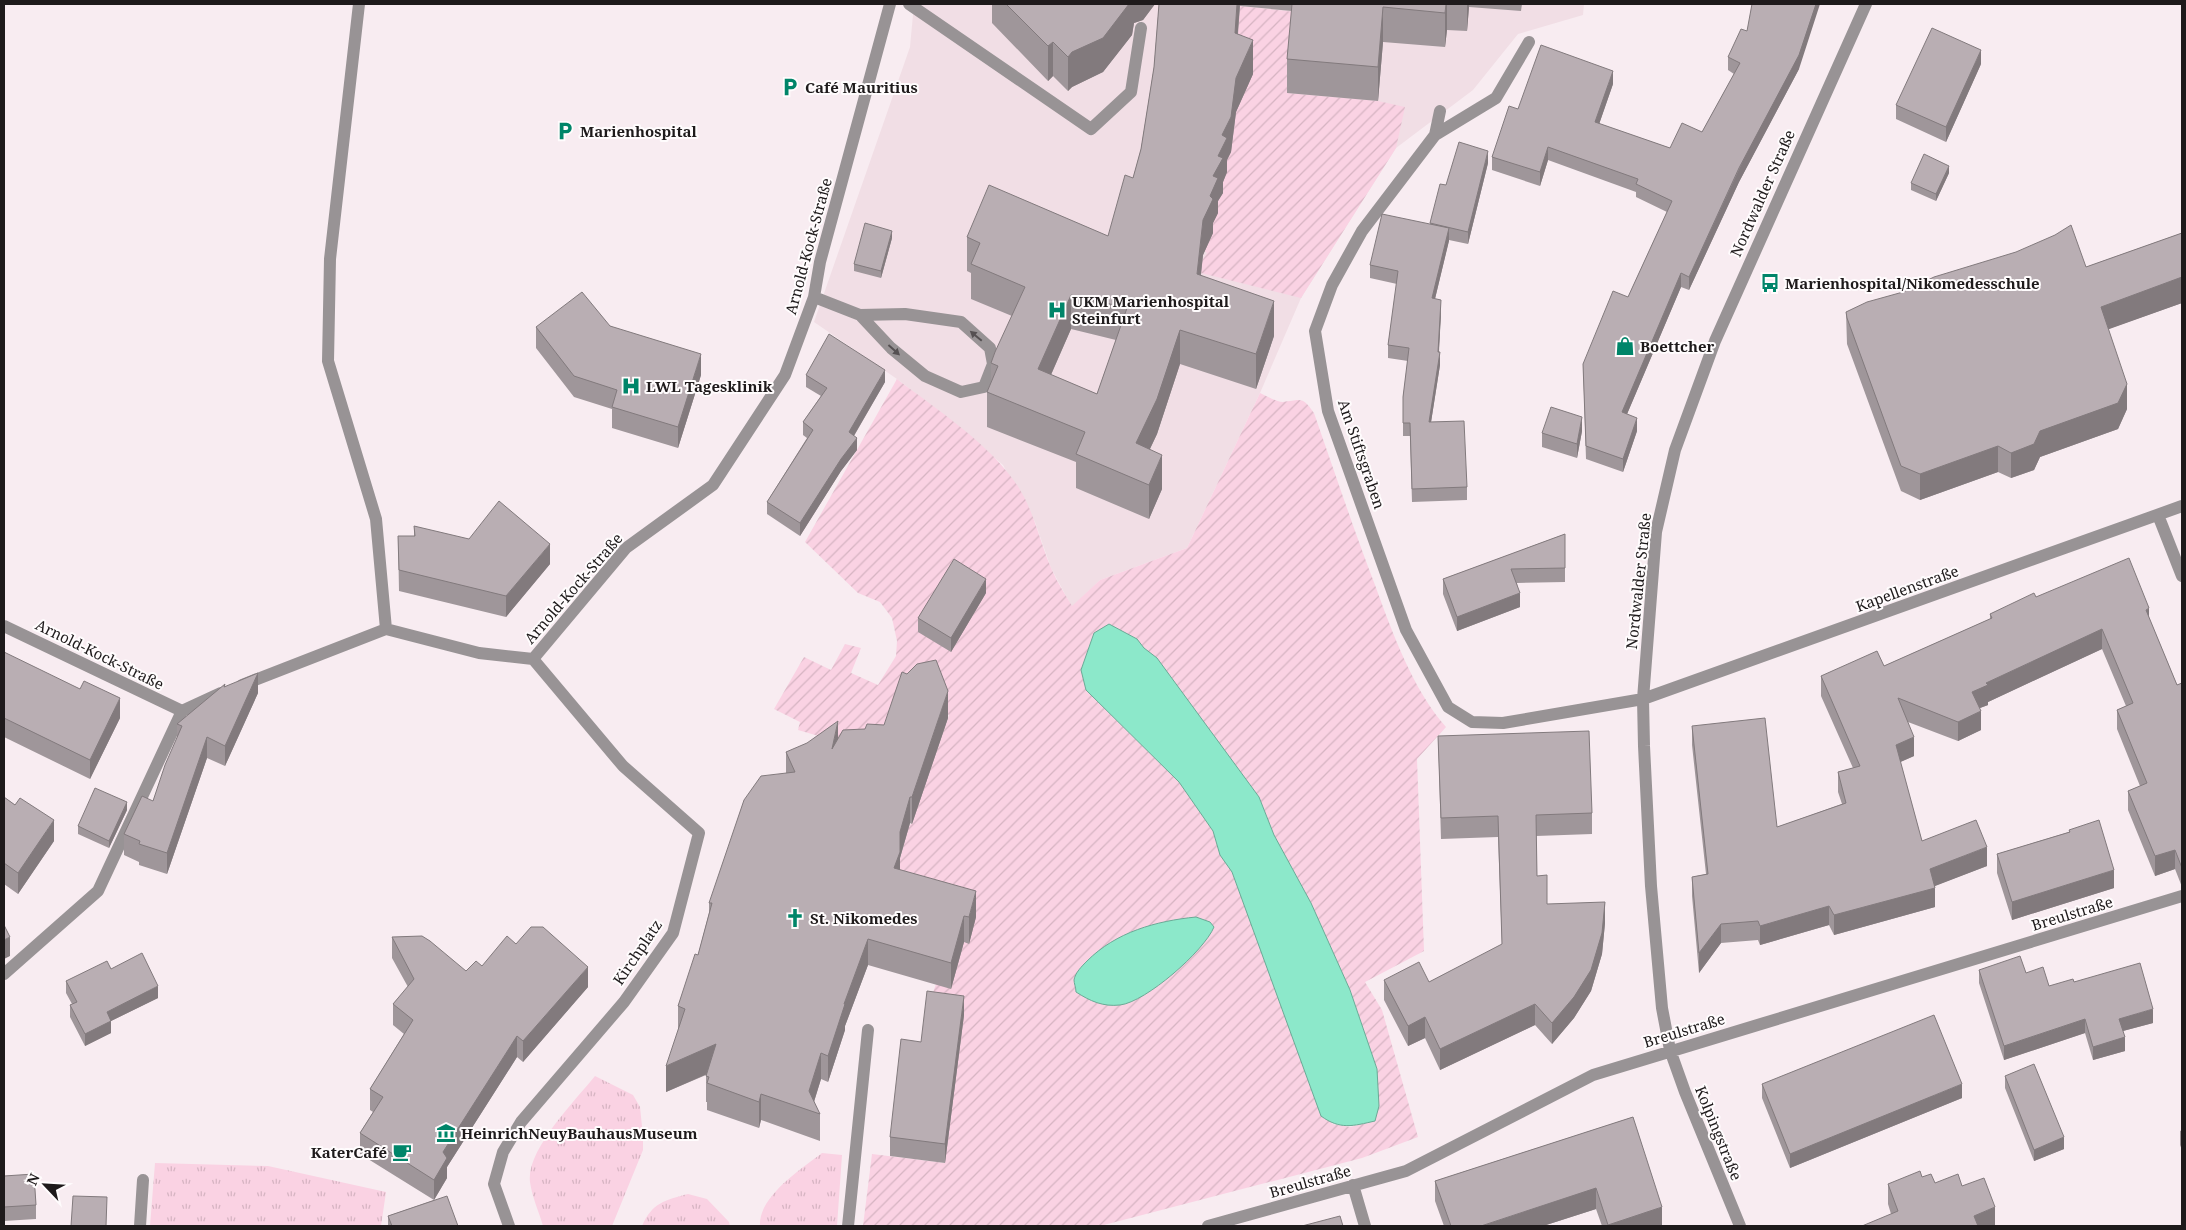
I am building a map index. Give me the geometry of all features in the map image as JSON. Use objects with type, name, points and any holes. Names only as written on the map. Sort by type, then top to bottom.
[{"type":"street","points":[[4,974],[98,891],[182,711],[386,629],[376,519],[328,361],[330,259],[359,4]]},
{"type":"street","name":"Arnold-Kock-Straße","points":[[386,629],[479,653],[533,659],[626,548],[713,485],[785,375],[814,297],[820,262],[890,4]]},
{"type":"street","points":[[909,4],[1091,129],[1131,92],[1140,28]]},
{"type":"street","name":"Nordwalder Straße","points":[[1670,1050],[1662,1008],[1651,886],[1644,746],[1643,699],[1656,532],[1675,450],[1726,315],[1866,4]]},
{"type":"street","name":"Am Stiftsgraben","points":[[1529,42],[1496,98],[1435,136],[1362,231],[1332,285],[1315,331],[1328,411],[1406,630],[1448,707],[1472,722],[1503,723],[1643,699]]},
{"type":"street","points":[[1435,136],[1440,111]]},
{"type":"street","points":[[814,297],[860,315],[905,314],[961,322],[990,348],[992,364],[984,387],[961,392],[925,376],[891,348],[860,315]]},
{"type":"street","name":"Kapellenstraße","points":[[1643,699],[2182,506]]},
{"type":"street","points":[[2158,515],[2182,576]]},
{"type":"street","name":"Arnold-Kock-Straße","points":[[4,626],[182,711]]},
{"type":"street","name":"Kirchplatz","points":[[509,1226],[494,1184],[503,1152],[521,1122],[624,1002],[673,933],[699,833],[623,766],[533,659]]},
{"type":"street","name":"Breulstraße","points":[[1208,1226],[1406,1171],[1593,1075],[1670,1050],[2182,896]]},
{"type":"street","points":[[848,1226],[868,1030]]},
{"type":"street","name":"Kolpingstraße","points":[[1670,1050],[1685,1092],[1740,1226]]},
{"type":"street","points":[[140,1226],[143,1180]]},
{"type":"street","points":[[1354,1186],[1365,1226]]},
{"type":"shaded area","name":"UKM Marienhospital Steinfurt","points":[[914,4],[1584,4],[1583,15],[1518,34],[1473,90],[1396,148],[1301,298],[1260,393],[1187,548],[1100,580],[1072,607],[1051,568],[1035,522],[1003,465],[955,424],[897,379],[814,322],[910,47]]},
{"type":"shaded area","points":[[1109,624],[1137,639],[1144,648],[1157,658],[1259,797],[1274,835],[1311,903],[1350,990],[1377,1069],[1379,1106],[1375,1121],[1347,1126],[1334,1123],[1321,1116],[1232,872],[1220,855],[1213,831],[1179,782],[1086,690],[1081,670],[1094,633]]},
{"type":"shaded area","points":[[1196,917],[1210,922],[1214,927],[1208,937],[1199,949],[1173,974],[1144,995],[1131,1002],[1120,1005],[1108,1005],[1097,1003],[1076,992],[1074,980],[1077,972],[1098,951],[1111,942],[1152,925]]},
{"type":"green space","points":[[1240,6],[1304,13],[1287,93],[1378,101],[1405,107],[1396,148],[1301,298],[1201,273],[1201,271],[1196,270],[1207,253],[1203,250],[1217,190],[1227,129]]},
{"type":"green space","points":[[897,379],[963,429],[1008,472],[1025,498],[1052,570],[1072,606],[1100,580],[1187,548],[1260,393],[1281,402],[1301,400],[1307,404],[1314,413],[1359,542],[1404,660],[1423,696],[1446,727],[1417,759],[1424,951],[1365,982],[1382,1010],[1418,1137],[1362,1158],[1100,1226],[863,1226],[872,1154],[945,1163],[927,1010],[936,984],[951,988],[894,894],[900,858],[907,833],[903,832],[912,823],[949,715],[943,712],[884,751],[867,750],[798,730],[800,722],[774,709],[804,657],[831,670],[845,644],[861,648],[851,673],[878,685],[896,656],[897,641],[892,618],[880,602],[858,593],[805,542]],"holes":[[[1094,633],[1136,639],[1259,797],[1274,835],[1311,903],[1350,990],[1377,1069],[1374,1121],[1350,1127],[1332,1124],[1232,872],[1220,854],[1213,831],[1179,782],[1086,690],[1081,670]]]},
{"type":"green space","points":[[595,1076],[633,1095],[640,1107],[643,1150],[612,1226],[543,1226],[531,1188],[531,1169],[536,1155],[554,1126]]},
{"type":"green space","points":[[822,1153],[842,1155],[837,1226],[760,1226],[761,1215],[773,1194],[793,1175]]},
{"type":"green space","points":[[155,1163],[268,1166],[386,1192],[381,1226],[150,1226]]},
{"type":"green space","points":[[688,1194],[707,1199],[729,1222],[730,1226],[642,1226],[655,1207],[673,1198]]},
{"type":"building","points":[[1006,4],[1129,4],[1103,38],[1072,52],[1068,57],[1053,42],[1048,46]]},
{"type":"building","points":[[1159,4],[1237,4],[1235,33],[1253,40],[1236,78],[1231,117],[1222,135],[1227,138],[1218,156],[1223,158],[1213,176],[1218,178],[1210,196],[1213,199],[1203,220],[1197,274],[1274,301],[1256,354],[1180,330],[1157,399],[1136,443],[1162,455],[1149,485],[1076,454],[1085,432],[987,392],[998,366],[991,363],[1025,287],[971,264],[980,243],[967,237],[989,185],[1108,236],[1125,175],[1133,178],[1141,149],[1154,67]],"holes":[[[1071,295],[1127,308],[1097,394],[1038,369]]]},
{"type":"building","points":[[1292,4],[1446,4],[1445,13],[1383,7],[1378,67],[1287,59]]},
{"type":"building","points":[[1752,4],[1816,4],[1799,55],[1739,168],[1689,277],[1681,273],[1622,412],[1637,418],[1623,459],[1586,446],[1583,364],[1613,291],[1628,297],[1672,201],[1636,184],[1638,179],[1548,147],[1540,172],[1492,157],[1509,106],[1518,109],[1541,45],[1613,71],[1595,122],[1670,148],[1682,123],[1702,132],[1740,63],[1728,57],[1741,29],[1747,31]]},
{"type":"building","points":[[1932,28],[1981,50],[1946,127],[1896,105]]},
{"type":"building","points":[[1459,142],[1488,151],[1468,232],[1430,223],[1440,184],[1446,185]]},
{"type":"building","points":[[1924,154],[1949,166],[1936,194],[1911,183]]},
{"type":"building","points":[[1382,214],[1449,228],[1432,298],[1441,300],[1438,352],[1440,352],[1429,422],[1464,421],[1467,487],[1412,489],[1410,423],[1403,423],[1403,397],[1409,348],[1388,345],[1398,271],[1370,265]]},
{"type":"building","points":[[865,223],[892,231],[881,271],[854,264]]},
{"type":"building","points":[[2071,225],[2086,267],[2182,233],[2182,277],[2101,307],[2127,384],[2118,403],[2040,431],[2034,444],[2011,453],[1998,446],[1920,474],[1901,466],[1846,312],[1867,302],[1903,292],[1934,277],[2016,252],[2055,235]]},
{"type":"building","name":"LWL Tagesklinik","points":[[582,292],[610,326],[701,354],[678,427],[612,407],[617,390],[574,376],[536,327]]},
{"type":"building","points":[[829,334],[885,370],[849,432],[857,438],[841,459],[800,523],[767,502],[813,430],[803,422],[827,388],[806,375]]},
{"type":"building","points":[[1551,407],[1582,417],[1577,444],[1542,433]]},
{"type":"building","points":[[499,501],[550,544],[506,596],[399,570],[398,536],[415,536],[414,526],[469,539]]},
{"type":"building","points":[[1565,534],[1565,568],[1511,569],[1520,593],[1457,617],[1443,579]]},
{"type":"building","points":[[2129,558],[2149,608],[2146,610],[2177,685],[2182,683],[2182,868],[2175,850],[2155,856],[2128,791],[2147,783],[2117,710],[2133,703],[2102,629],[1986,683],[1988,685],[1972,692],[1981,711],[1958,722],[1898,698],[1914,737],[1896,745],[1922,841],[1976,820],[1987,847],[1930,869],[1935,888],[1834,915],[1829,906],[1760,926],[1758,921],[1721,924],[1699,953],[1692,877],[1708,874],[1692,726],[1765,718],[1777,827],[1846,803],[1838,772],[1860,766],[1821,676],[1877,651],[1884,666],[1992,618],[1990,614],[2034,593],[2036,597]]},
{"type":"building","points":[[954,559],[986,579],[951,638],[918,618]]},
{"type":"building","points":[[4,652],[80,689],[84,681],[120,698],[90,760],[4,718]]},
{"type":"building","name":"St. Nikomedes","points":[[936,660],[948,691],[912,797],[910,797],[900,832],[900,852],[894,868],[976,891],[969,917],[964,916],[951,963],[868,939],[844,1004],[828,1056],[821,1053],[809,1091],[820,1114],[761,1094],[759,1102],[707,1083],[709,1077],[706,1076],[716,1044],[666,1066],[685,1009],[678,1006],[695,954],[698,955],[712,903],[709,903],[744,800],[761,776],[795,772],[786,752],[807,743],[838,721],[832,749],[843,730],[865,729],[867,724],[884,725],[902,672],[907,674],[917,664]]},
{"type":"building","points":[[258,673],[225,746],[207,737],[167,853],[139,844],[140,841],[124,834],[142,796],[153,801],[165,765],[182,726],[177,724],[225,684],[224,687]]},
{"type":"building","points":[[1589,731],[1592,813],[1536,815],[1537,876],[1547,875],[1547,904],[1605,902],[1602,933],[1591,970],[1574,997],[1552,1023],[1535,1004],[1440,1049],[1425,1017],[1408,1026],[1384,980],[1419,962],[1429,982],[1502,944],[1498,816],[1441,818],[1438,736]]},
{"type":"building","points":[[95,788],[127,802],[109,841],[78,826]]},
{"type":"building","points":[[4,797],[15,805],[20,798],[54,820],[18,873],[4,863]]},
{"type":"building","points":[[2099,820],[2114,870],[2012,902],[1997,854],[2070,832],[2069,830]]},
{"type":"building","points":[[4,925],[10,937],[4,940]]},
{"type":"building","points":[[531,927],[543,927],[588,967],[523,1041],[517,1036],[443,1152],[447,1158],[434,1180],[360,1133],[383,1097],[370,1089],[413,1020],[393,1004],[414,979],[392,937],[422,936],[466,971],[476,961],[482,966],[507,936],[516,944]]},
{"type":"building","points":[[142,953],[158,986],[107,1012],[111,1021],[85,1034],[70,1005],[77,1002],[66,981],[107,961],[111,969]]},
{"type":"building","points":[[2020,956],[2026,973],[2043,967],[2049,986],[2073,979],[2074,982],[2140,963],[2153,1009],[2119,1019],[2125,1037],[2093,1047],[2085,1019],[2004,1046],[1979,970]]},
{"type":"building","points":[[927,991],[964,996],[945,1144],[890,1137],[901,1039],[921,1042]]},
{"type":"building","points":[[1934,1015],[1962,1084],[1790,1154],[1762,1084]]},
{"type":"building","points":[[2034,1064],[2064,1137],[2034,1150],[2005,1076]]},
{"type":"building","points":[[1633,1117],[1662,1207],[1608,1225],[1596,1188],[1481,1226],[1451,1226],[1435,1181]]},
{"type":"building","points":[[1920,1171],[1922,1177],[1931,1174],[1935,1183],[1958,1174],[1962,1186],[1984,1178],[1995,1207],[1974,1216],[1978,1226],[1862,1226],[1898,1211],[1888,1184]]},
{"type":"building","points":[[34,1174],[36,1205],[4,1207],[4,1176]]},
{"type":"building","points":[[73,1196],[107,1197],[106,1226],[71,1226]]},
{"type":"building","points":[[447,1196],[458,1226],[392,1226],[388,1216]]},
{"type":"building","points":[[1340,1216],[1343,1226],[1302,1226]]},
{"type":"place","name":"Café Mauritius","points":[[790,87]]},
{"type":"place","name":"Marienhospital","points":[[565,131]]},
{"type":"place","name":"Marienhospital/Nikomedesschule","points":[[1770,283]]},
{"type":"place","name":"UKM Marienhospital Steinfurt","points":[[1057,310]]},
{"type":"place","name":"Boettcher","points":[[1625,346]]},
{"type":"place","name":"LWL Tagesklinik","points":[[631,386]]},
{"type":"place","name":"St. Nikomedes","points":[[795,918]]},
{"type":"place","name":"HeinrichNeuyBauhausMuseum","points":[[446,1133]]},
{"type":"place","name":"KaterCafé","points":[[402,1152]]}]
